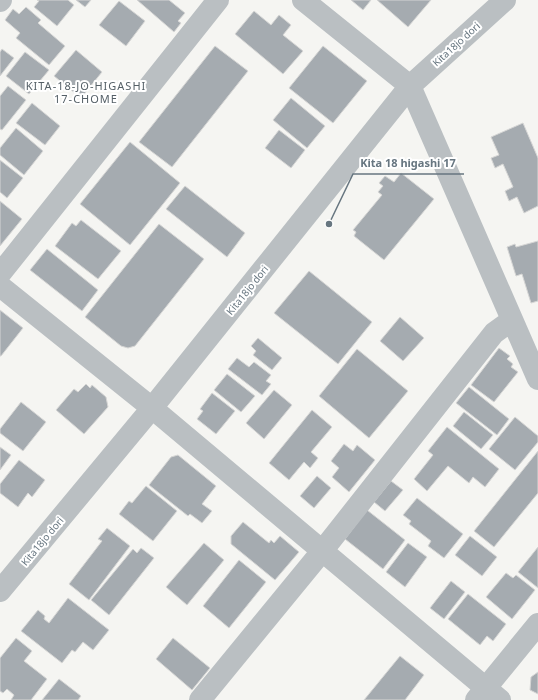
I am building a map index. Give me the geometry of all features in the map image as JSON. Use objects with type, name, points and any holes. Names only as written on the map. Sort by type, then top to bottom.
[{"type":"street","points":[[0,274],[218,0]]},
{"type":"street","points":[[303,0],[410,86],[538,379]]},
{"type":"street","name":"Kita18jo dori","points":[[0,591],[152,408],[410,86],[505,0]]},
{"type":"street","points":[[0,286],[152,408],[323,550],[487,696],[538,624]]},
{"type":"street","points":[[200,700],[323,550],[494,333],[512,320]]},
{"type":"building","points":[[37,0],[68,0],[74,5],[57,26],[34,7],[39,1]]},
{"type":"building","points":[[76,0],[91,0],[85,7]]},
{"type":"building","points":[[137,0],[169,0],[185,13],[178,21],[181,23],[174,32]]},
{"type":"building","points":[[351,0],[371,0],[363,10]]},
{"type":"building","points":[[377,0],[431,0],[408,27]]},
{"type":"building","points":[[119,1],[145,21],[126,46],[99,25]]},
{"type":"building","points":[[26,7],[41,20],[38,23],[65,46],[49,65],[16,38],[20,33],[5,20],[13,9],[19,14]]},
{"type":"building","points":[[254,11],[271,25],[279,15],[291,25],[283,35],[303,51],[283,74],[235,34]]},
{"type":"building","points":[[215,46],[248,71],[172,167],[139,142]]},
{"type":"building","points":[[323,46],[367,81],[333,123],[289,88]]},
{"type":"building","points":[[2,49],[14,58],[0,76],[0,52]]},
{"type":"building","points":[[76,50],[102,72],[81,98],[54,76]]},
{"type":"building","points":[[25,52],[49,70],[29,94],[6,76]]},
{"type":"building","points":[[8,86],[26,100],[2,130],[0,129],[0,96]]},
{"type":"building","points":[[291,98],[325,126],[307,148],[273,120]]},
{"type":"building","points":[[32,103],[60,126],[45,145],[16,123]]},
{"type":"building","points":[[523,123],[538,158],[538,206],[524,213],[517,197],[509,201],[505,191],[513,187],[503,164],[495,168],[491,158],[499,155],[491,137]]},
{"type":"building","points":[[16,128],[43,151],[24,175],[0,155],[0,148]]},
{"type":"building","points":[[279,130],[305,150],[291,168],[265,148]]},
{"type":"building","points":[[130,142],[180,183],[130,245],[80,204]]},
{"type":"building","points":[[0,160],[23,178],[7,198],[0,192]]},
{"type":"building","points":[[401,173],[434,199],[384,260],[354,236],[356,232],[353,230],[382,195],[378,192],[383,186],[379,183],[385,176],[394,182]]},
{"type":"building","points":[[185,186],[245,233],[227,257],[166,209]]},
{"type":"building","points":[[0,201],[22,219],[0,246]]},
{"type":"building","points":[[81,220],[121,251],[98,279],[55,246],[72,223],[76,226]]},
{"type":"building","points":[[159,224],[204,259],[135,346],[128,348],[121,346],[85,317]]},
{"type":"building","points":[[538,241],[538,301],[531,303],[522,274],[516,276],[507,247],[515,244],[516,247]]},
{"type":"building","points":[[47,249],[98,290],[82,311],[30,270]]},
{"type":"building","points":[[309,271],[372,322],[338,364],[274,313]]},
{"type":"building","points":[[0,310],[23,328],[1,356],[0,356]]},
{"type":"building","points":[[400,317],[424,338],[403,361],[380,341]]},
{"type":"building","points":[[258,338],[282,358],[272,370],[253,355],[256,351],[251,346]]},
{"type":"building","points":[[499,348],[510,356],[507,359],[513,364],[511,367],[518,372],[494,402],[471,385]]},
{"type":"building","points":[[357,349],[408,391],[369,438],[319,396]]},
{"type":"building","points":[[237,358],[249,367],[254,362],[271,375],[266,381],[271,384],[262,395],[228,369]]},
{"type":"building","points":[[227,374],[255,396],[241,412],[214,390]]},
{"type":"building","points":[[86,384],[90,388],[92,385],[106,397],[108,407],[84,434],[56,410],[74,389],[78,392]]},
{"type":"building","points":[[469,387],[509,419],[497,435],[456,403]]},
{"type":"building","points":[[274,390],[292,405],[264,439],[246,423]]},
{"type":"building","points":[[212,393],[235,411],[216,434],[197,419],[203,411],[200,409]]},
{"type":"building","points":[[21,402],[46,422],[23,451],[0,433],[0,429]]},
{"type":"building","points":[[312,410],[332,427],[311,452],[318,458],[310,468],[304,462],[289,480],[269,463]]},
{"type":"building","points":[[464,412],[493,435],[481,449],[453,426]]},
{"type":"building","points":[[515,417],[538,436],[538,442],[515,470],[489,449]]},
{"type":"building","points":[[447,427],[499,469],[485,487],[473,477],[469,483],[448,466],[427,491],[414,479],[433,455],[428,451]]},
{"type":"building","points":[[344,444],[353,451],[357,445],[375,460],[349,492],[332,477],[339,468],[331,461]]},
{"type":"building","points":[[0,447],[11,455],[0,470]]},
{"type":"building","points":[[538,451],[538,493],[494,547],[474,531]]},
{"type":"building","points":[[178,455],[216,486],[202,504],[212,511],[202,523],[190,514],[188,516],[149,485],[171,457]]},
{"type":"building","points":[[19,460],[45,480],[32,497],[28,493],[18,507],[0,493],[0,484]]},
{"type":"building","points":[[317,476],[331,488],[314,508],[300,496]]},
{"type":"building","points":[[391,481],[403,490],[385,511],[374,502]]},
{"type":"building","points":[[146,486],[177,511],[153,541],[119,514],[129,501],[132,503]]},
{"type":"building","points":[[417,498],[463,534],[444,558],[428,546],[431,541],[409,524],[411,521],[403,515]]},
{"type":"building","points":[[367,510],[405,540],[383,569],[345,539]]},
{"type":"building","points":[[243,522],[269,543],[271,540],[274,543],[280,536],[299,552],[275,580],[231,544],[231,536]]},
{"type":"building","points":[[107,528],[130,546],[89,600],[69,584],[102,541],[98,539]]},
{"type":"building","points":[[470,536],[497,557],[482,576],[455,555]]},
{"type":"building","points":[[204,543],[224,560],[187,605],[166,587]]},
{"type":"building","points":[[408,543],[427,557],[405,587],[386,572]]},
{"type":"building","points":[[538,547],[538,588],[518,572]]},
{"type":"building","points":[[141,548],[154,558],[109,615],[91,600],[133,549],[137,553]]},
{"type":"building","points":[[239,560],[266,582],[229,628],[203,606]]},
{"type":"building","points":[[506,573],[513,578],[516,575],[535,590],[512,619],[486,597]]},
{"type":"building","points":[[451,581],[465,592],[444,619],[430,608]]},
{"type":"building","points":[[468,594],[506,624],[493,641],[487,636],[480,645],[448,619]]},
{"type":"building","points":[[68,598],[109,630],[93,650],[83,642],[75,652],[72,650],[62,663],[21,631],[38,610],[45,616],[44,619],[49,623]]},
{"type":"building","points":[[16,638],[32,651],[24,661],[47,679],[31,700],[11,700],[14,695],[7,689],[3,693],[0,691],[0,658]]},
{"type":"building","points":[[173,638],[210,668],[192,690],[156,659]]},
{"type":"building","points":[[400,656],[424,675],[405,700],[364,700]]},
{"type":"building","points":[[538,672],[538,694],[530,690],[531,677]]},
{"type":"building","points":[[59,679],[81,696],[78,700],[42,700]]},
{"type":"place","name":"Kita 18 higashi 17","points":[[329,224]]},
{"type":"district","name":"KITA-18-JO-HIGASHI 17-CHOME","points":[[86,91]]}]
